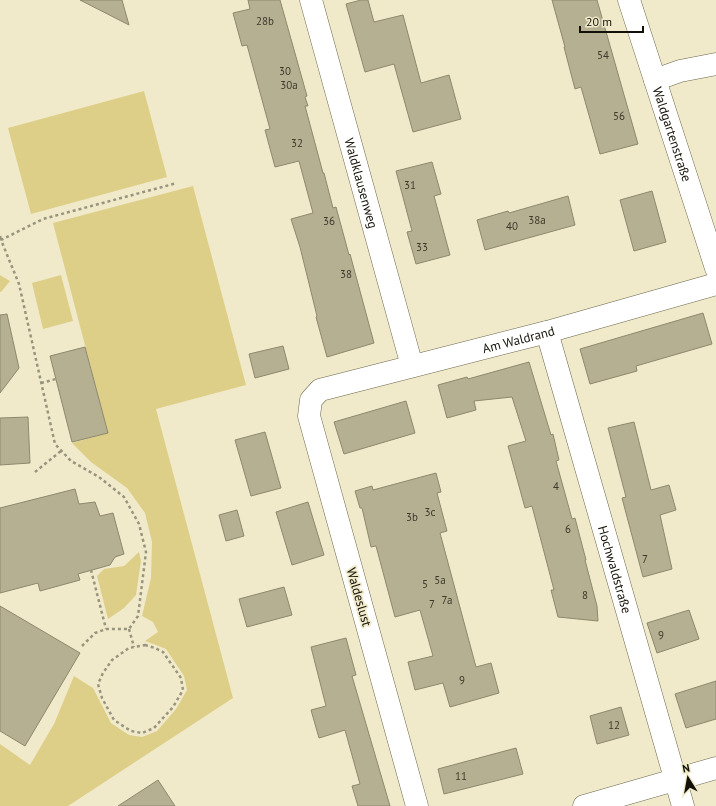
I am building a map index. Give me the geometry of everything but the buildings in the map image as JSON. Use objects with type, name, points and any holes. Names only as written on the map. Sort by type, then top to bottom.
[{"type":"street","name":"Waldklausenweg","points":[[311,0],[412,366]]},
{"type":"street","name":"Waldgartenstraße","points":[[629,0],[716,268]]},
{"type":"street","points":[[655,80],[680,71],[716,64]]},
{"type":"street","name":"Am Waldrand","points":[[320,390],[547,332],[716,284]]},
{"type":"street","name":"Hochwaldstraße","points":[[547,332],[683,806]]},
{"type":"street","name":"Waldeslust","points":[[320,390],[311,400],[309,416],[417,806]]},
{"type":"street","points":[[584,806],[716,768]]},
{"type":"path","points":[[1,240],[43,219],[177,183]]},
{"type":"path","points":[[0,236],[19,284],[55,444],[71,461],[99,477],[124,497],[139,524],[146,552],[138,616],[129,629]]},
{"type":"path","points":[[41,383],[56,379]]},
{"type":"path","points":[[35,472],[61,450]]},
{"type":"path","points":[[91,570],[106,630]]},
{"type":"path","points":[[82,646],[95,633],[106,630],[129,629]]},
{"type":"path","points":[[129,629],[134,647]]},
{"type":"path","points":[[145,645],[163,652],[181,678],[183,690],[173,707],[154,728],[142,733],[131,731],[114,720],[102,698],[98,684],[103,673],[112,660],[129,648],[134,647],[145,645]]},
{"type":"shaded area","points":[[144,91],[167,177],[31,214],[8,128]]},
{"type":"shaded area","points":[[193,186],[246,385],[156,409],[233,698],[68,806],[0,806],[0,744],[30,765],[54,724],[74,676],[93,688],[111,723],[129,735],[142,737],[157,731],[176,709],[187,690],[184,676],[166,649],[145,641],[158,632],[153,622],[142,616],[151,578],[152,542],[145,513],[127,488],[91,462],[72,443],[108,433],[53,223]]},
{"type":"shaded area","points":[[0,275],[10,281],[1,292],[0,292]]},
{"type":"shaded area","points":[[61,275],[73,321],[43,329],[32,283]]},
{"type":"shaded area","points":[[139,552],[141,561],[136,595],[124,608],[108,619],[97,576],[104,569],[124,566]]}]
